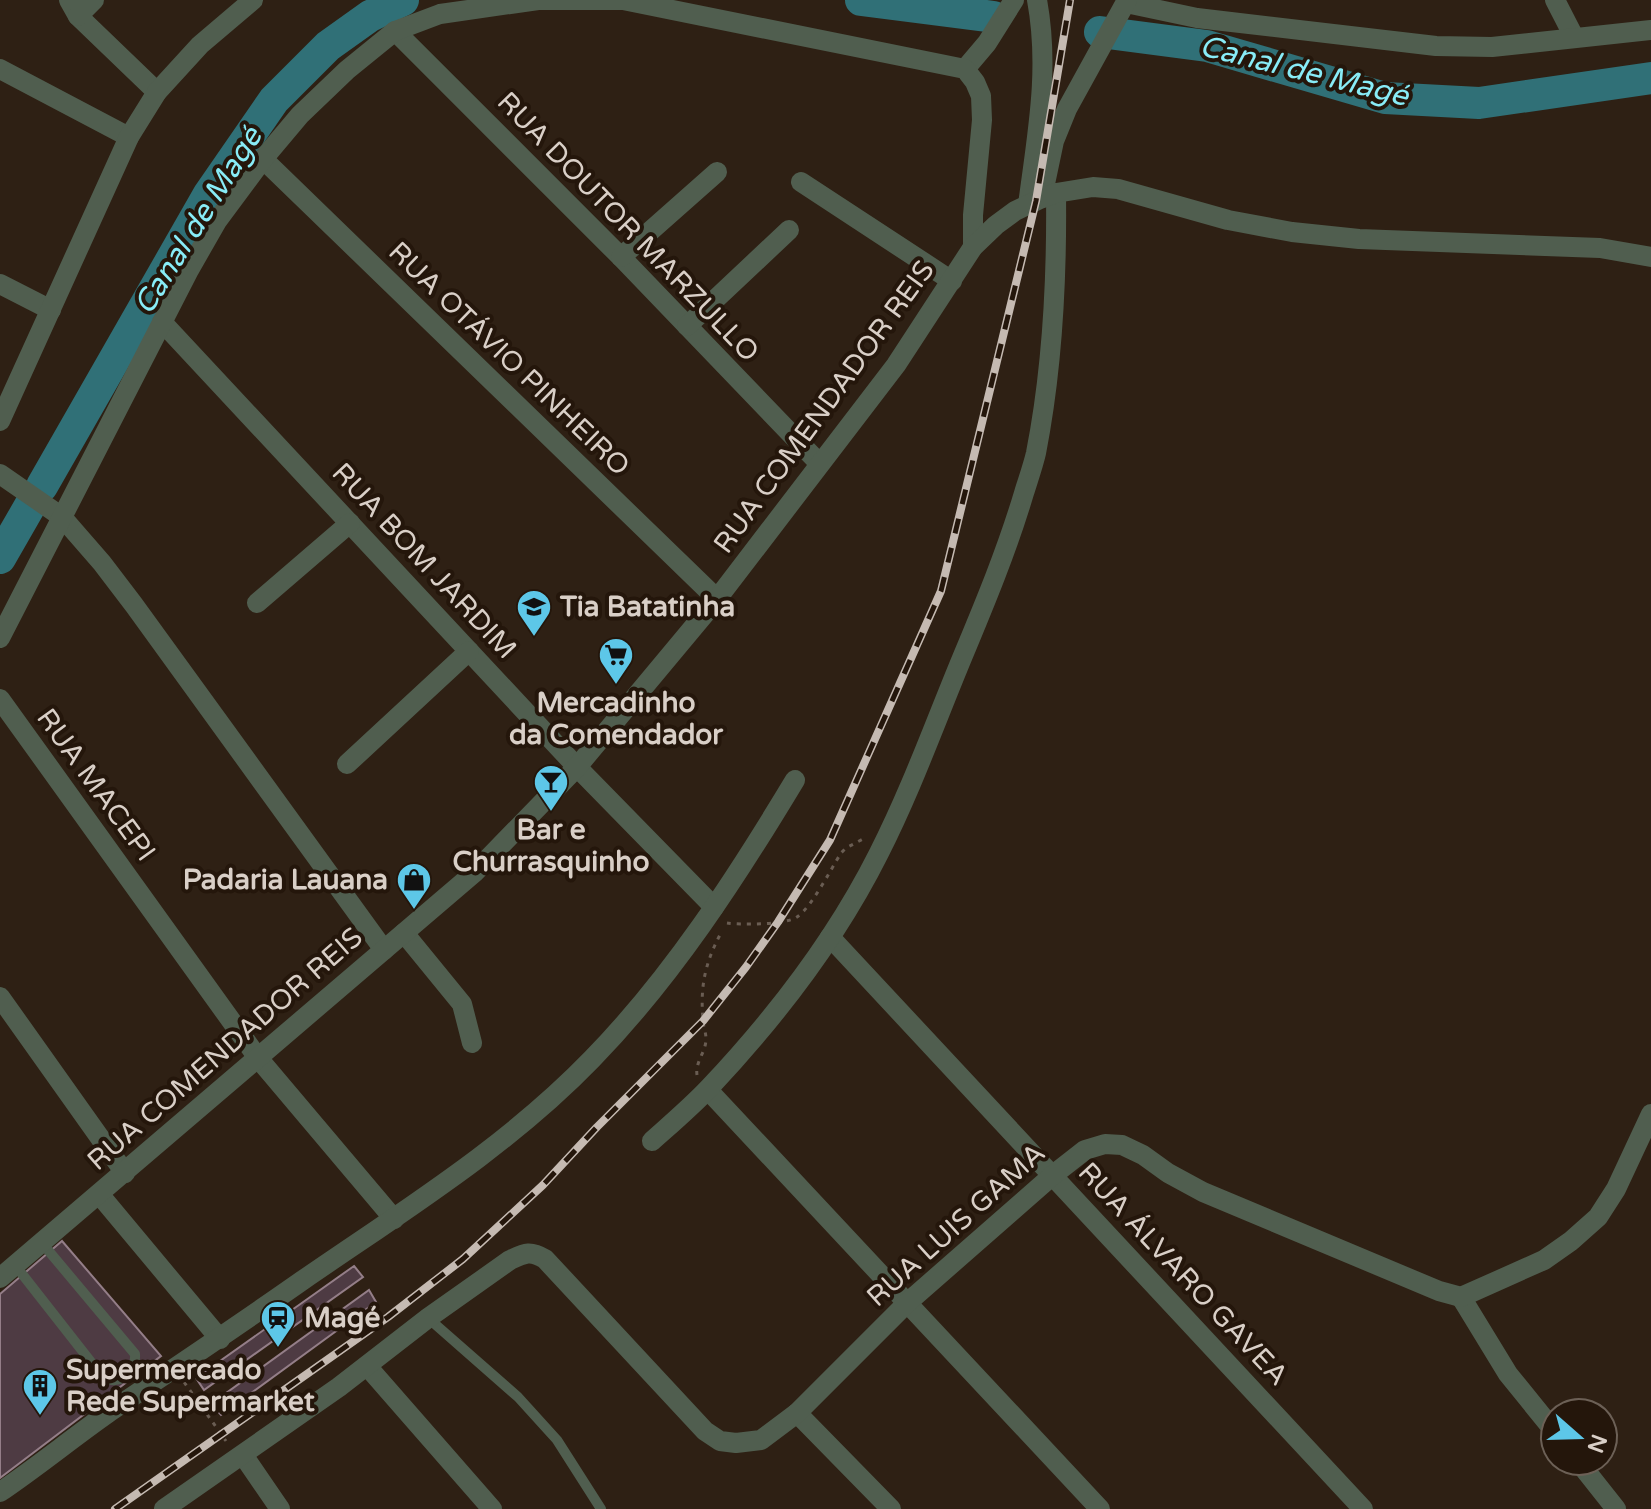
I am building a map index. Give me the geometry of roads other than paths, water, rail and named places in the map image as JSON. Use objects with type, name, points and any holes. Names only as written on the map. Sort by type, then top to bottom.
[{"type":"street","points":[[94,0],[73,8],[157,92]]},
{"type":"street","points":[[0,421],[129,137],[157,92],[200,45],[253,0]]},
{"type":"street","points":[[0,638],[217,221],[300,115],[347,70],[395,31],[440,14],[538,0],[623,0],[965,69],[981,96],[973,247]]},
{"type":"street","points":[[965,69],[987,43],[1014,0]]},
{"type":"street","points":[[652,1141],[708,1090],[766,1024],[830,937],[879,853],[911,783],[1010,542],[1035,454],[1046,384],[1056,257],[1042,199],[1044,58],[1037,0]]},
{"type":"street","points":[[1555,0],[1574,37]]},
{"type":"street","points":[[1042,199],[1054,141],[1080,82],[1127,1],[1197,18],[1436,46],[1492,47],[1651,30]]},
{"type":"street","name":"RUA DOUTOR MARZULLO","points":[[395,31],[621,257],[819,463]]},
{"type":"street","points":[[0,69],[129,137]]},
{"type":"street","name":"RUA OTÁVIO PINHEIRO","points":[[263,159],[717,599]]},
{"type":"street","points":[[621,257],[717,172]]},
{"type":"street","points":[[801,182],[952,281]]},
{"type":"street","name":"RUA COMENDADOR REIS","points":[[7,1272],[474,873],[577,767],[717,599],[896,365],[973,247],[1015,211],[1042,199],[1093,187],[1118,189],[1228,220],[1292,232],[1359,239],[1600,248],[1651,257]]},
{"type":"street","points":[[687,326],[789,230]]},
{"type":"street","points":[[0,284],[51,310]]},
{"type":"street","name":"RUA BOM JARDIM","points":[[162,322],[577,767],[720,915]]},
{"type":"street","points":[[0,474],[62,517],[102,563],[384,950]]},
{"type":"street","points":[[257,603],[350,523]]},
{"type":"street","points":[[347,764],[469,651]]},
{"type":"street","name":"RUA MACEPI","points":[[0,699],[258,1058],[394,1219]]},
{"type":"street","points":[[0,1492],[105,1415],[463,1170],[561,1090],[720,915],[795,780]]},
{"type":"street","points":[[404,933],[462,1004],[472,1043]]},
{"type":"street","name":"RUA ÁLVARO GAVEA","points":[[830,937],[1363,1509]]},
{"type":"street","points":[[0,997],[125,1173]]},
{"type":"street","points":[[708,1090],[1100,1509]]},
{"type":"street","points":[[1539,1412],[1508,1374],[1461,1297],[1544,1260],[1598,1217],[1616,1189],[1651,1114]]},
{"type":"street","name":"RUA LUIS GAMA","points":[[164,1509],[238,1453],[339,1387],[428,1318],[522,1254],[534,1253],[545,1259],[705,1431],[720,1441],[761,1440],[797,1413],[907,1303],[1053,1175],[1085,1150],[1105,1144],[1122,1145],[1203,1192],[1413,1281],[1461,1297]]},
{"type":"street","points":[[99,1194],[220,1339]]},
{"type":"street","points":[[367,1366],[492,1509]]},
{"type":"street","points":[[797,1413],[891,1509]]},
{"type":"street","points":[[238,1453],[280,1509]]},
{"type":"street","points":[[1591,1477],[1616,1509]]},
{"type":"lane","points":[[7,1272],[102,1376],[112,1381],[118,1380],[132,1369],[135,1354],[42,1243]]},
{"type":"lane","points":[[428,1318],[518,1397],[557,1440],[601,1509]]},
{"type":"waterway","name":"Canal de Magé","points":[[42,486],[209,194],[274,100],[328,46],[370,16],[403,0]]},
{"type":"waterway","name":"Canal de Magé","points":[[861,0],[994,17]]},
{"type":"waterway","name":"Canal de Magé","points":[[1100,32],[1207,46],[1385,98],[1479,103],[1651,78]]},
{"type":"waterway","name":"Canal de Magé","points":[[0,558],[31,504]]},
{"type":"railway","points":[[115,1509],[388,1317],[463,1259],[543,1185],[703,1021],[778,922],[830,840],[941,591],[1036,201],[1070,0]]},
{"type":"place","name":"Tia Batatinha","points":[[534,638]]},
{"type":"place","name":"Mercadinho da Comendador","points":[[616,686]]},
{"type":"place","name":"Bar e Churrasquinho","points":[[551,813]]},
{"type":"place","name":"Padaria Lauana","points":[[414,911]]},
{"type":"place","name":"Magé","points":[[278,1349]]},
{"type":"place","name":"Supermercado Rede Supermarket","points":[[40,1417]]}]
